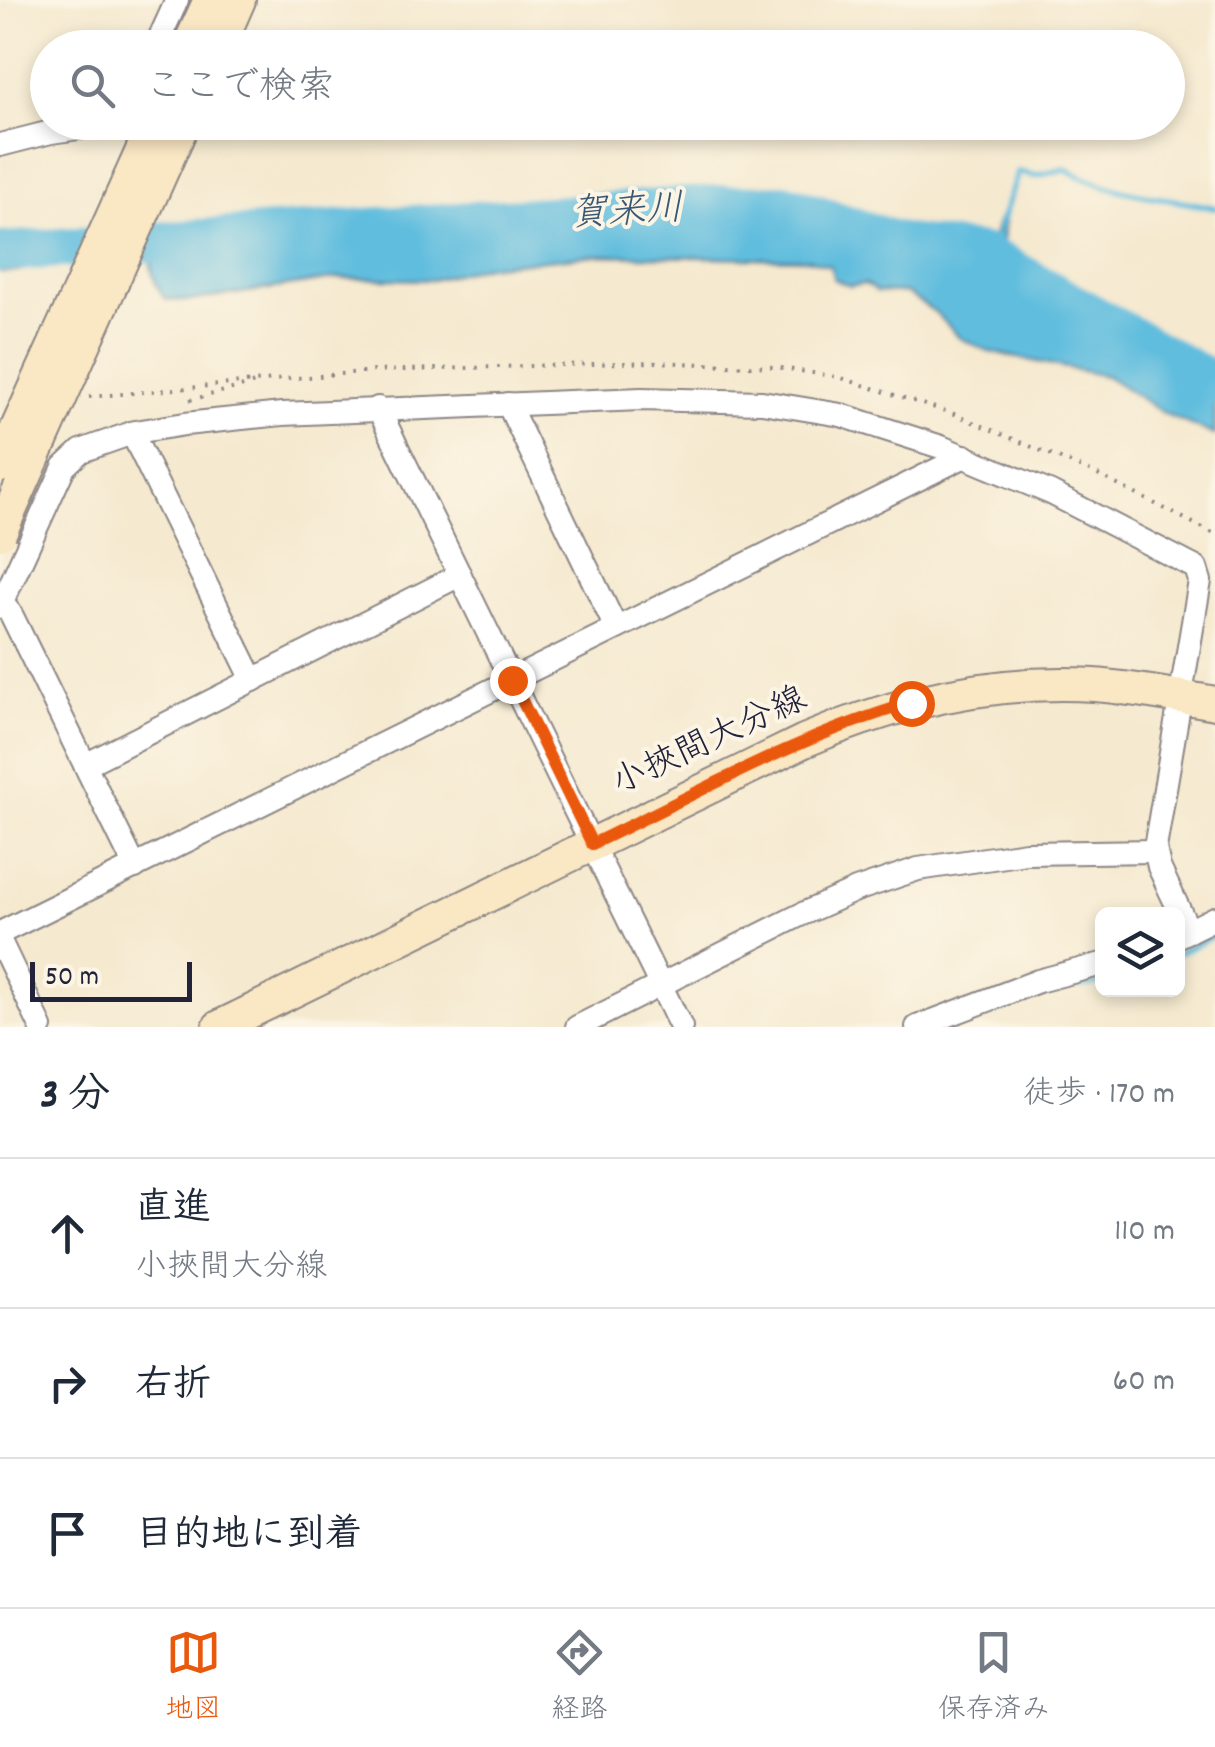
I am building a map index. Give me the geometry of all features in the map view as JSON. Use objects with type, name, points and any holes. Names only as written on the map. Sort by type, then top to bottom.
[{"type":"main road","points":[[196,30],[210,0]]},
{"type":"main road","points":[[226,30],[239,0]]},
{"type":"main road","points":[[0,466],[146,140]]},
{"type":"main road","points":[[0,533],[176,140]]},
{"type":"main road","name":"小挾間大分線","points":[[218,1027],[816,736],[911,703],[990,688],[1042,684],[1107,686],[1215,703]]},
{"type":"street","points":[[163,30],[177,0]]},
{"type":"street","points":[[0,145],[30,137]]},
{"type":"street","points":[[134,866],[10,614],[1,605],[64,467],[80,451],[132,433],[185,424],[378,408],[676,398],[762,402],[841,415],[965,456],[1096,515],[1196,568],[1200,581],[1155,851],[1173,907]]},
{"type":"street","points":[[508,404],[616,628]]},
{"type":"street","points":[[378,408],[681,1027]]},
{"type":"street","points":[[132,433],[253,680]]},
{"type":"street","points":[[0,933],[965,456]]},
{"type":"street","points":[[85,766],[460,575]]},
{"type":"street","points":[[577,1027],[842,896],[918,869],[1026,853],[1155,851]]},
{"type":"street","points":[[1185,933],[1215,918]]},
{"type":"street","points":[[0,942],[42,1027]]},
{"type":"street","points":[[917,1027],[1038,981],[1095,966]]},
{"type":"water","points":[[830,213],[862,220],[904,249],[982,266],[999,220],[1004,222],[998,276],[1151,340],[1215,375],[1215,435],[1165,414],[1106,376],[990,352],[960,338],[935,312],[906,293],[877,292],[866,284],[850,286],[834,279],[830,266],[808,259],[595,255],[485,266],[432,280],[339,278],[189,301],[165,299],[151,267],[160,235],[347,234],[351,241],[488,232],[566,221]]},
{"type":"water","points":[[84,230],[73,260],[0,272],[0,235]]},
{"type":"waterway","points":[[999,228],[1018,172],[1035,176],[1066,169],[1120,190],[1215,208]]},
{"type":"waterway","name":"賀来川","points":[[0,252],[717,205],[786,204],[900,243],[985,254],[1215,383]]},
{"type":"waterway","points":[[1185,950],[1215,935]]},
{"type":"waterway","points":[[955,1024],[1058,989],[1095,984]]},
{"type":"route","points":[[512,680],[592,844],[829,730],[911,703]]}]
